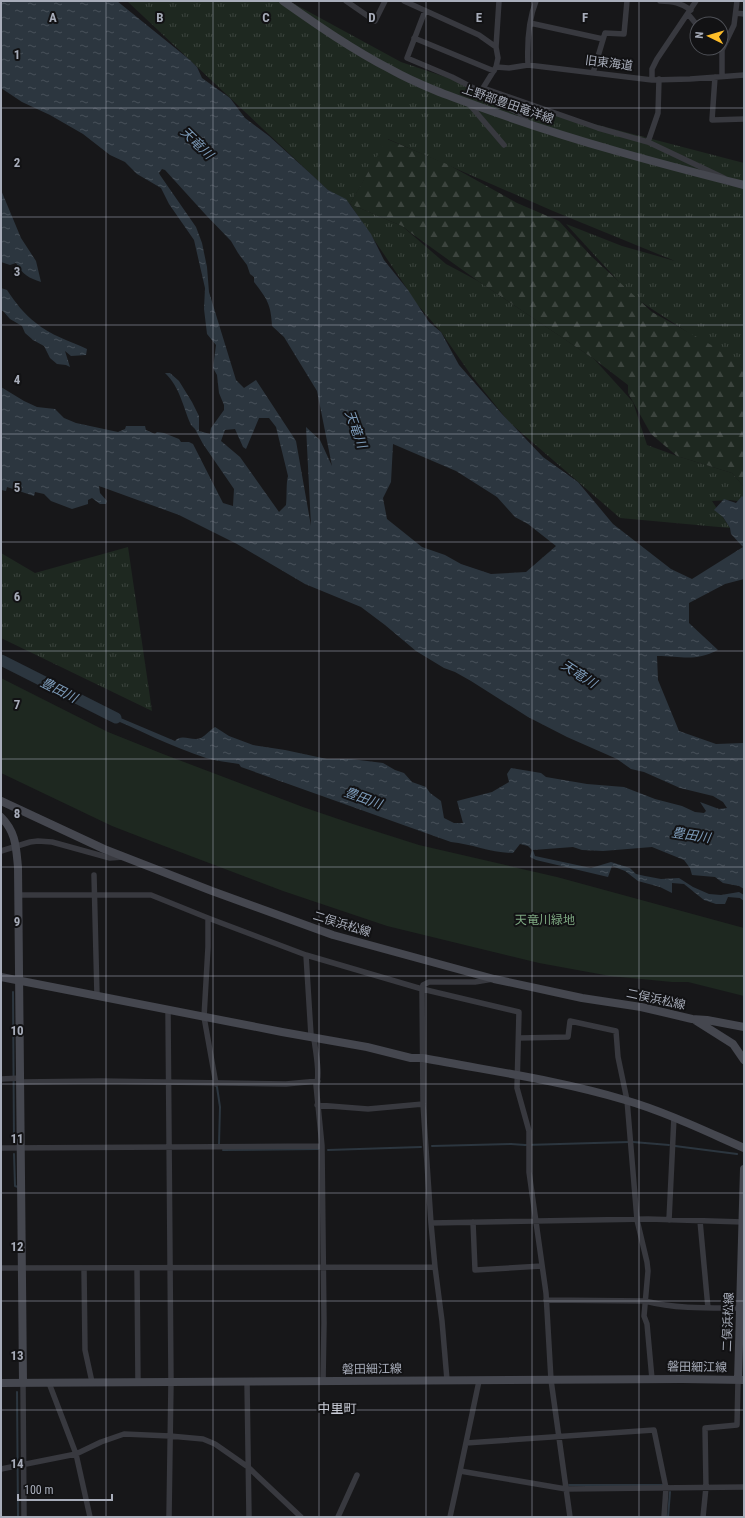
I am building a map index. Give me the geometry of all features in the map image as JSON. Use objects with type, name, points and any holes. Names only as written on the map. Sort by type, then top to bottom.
[{"type":"main road","name":"上野部豊田竜洋線","points":[[283,1],[390,69],[428,88],[528,124],[678,169],[744,185]]},
{"type":"main road","name":"二俣浜松線","points":[[1,802],[125,857],[273,914],[333,934],[494,979],[582,998],[641,1007],[744,1027]]},
{"type":"main road","points":[[1,817],[13,833],[16,846],[18,895],[20,980],[17,1079],[21,1148],[23,1383]]},
{"type":"main road","points":[[1,977],[314,1038],[368,1047],[411,1058],[423,1058],[583,1088],[627,1100],[674,1117],[744,1148]]},
{"type":"main road","name":"二俣浜松線","points":[[692,1018],[733,1044],[744,1060]]},
{"type":"main road","name":"二俣浜松線","points":[[741,1380],[744,1169]]},
{"type":"main road","name":"磐田細江線","points":[[1,1383],[652,1379],[741,1380]]},
{"type":"street","points":[[289,1],[294,9]]},
{"type":"street","points":[[346,1],[375,21],[385,1]]},
{"type":"street","points":[[404,1],[479,35],[496,47]]},
{"type":"street","points":[[483,91],[495,69],[498,58],[496,47],[499,1]]},
{"type":"street","points":[[528,65],[527,45],[532,10],[536,1]]},
{"type":"street","points":[[593,73],[605,33],[624,34],[627,1]]},
{"type":"street","points":[[660,1],[673,1],[682,4],[692,16]]},
{"type":"street","points":[[652,80],[652,69],[657,60],[696,1]]},
{"type":"street","points":[[729,34],[734,26],[737,1]]},
{"type":"street","points":[[425,11],[407,58],[483,91],[598,128],[648,142],[717,173],[732,182]]},
{"type":"street","points":[[736,13],[744,14]]},
{"type":"street","points":[[530,23],[603,39]]},
{"type":"street","points":[[414,38],[495,69]]},
{"type":"street","points":[[721,56],[722,76]]},
{"type":"street","name":"旧東海道","points":[[495,69],[528,65],[652,80],[744,75]]},
{"type":"street","points":[[714,77],[712,120],[744,119]]},
{"type":"street","points":[[648,142],[658,114],[659,79]]},
{"type":"street","points":[[483,91],[486,97],[523,115],[528,124]]},
{"type":"street","points":[[469,103],[504,145]]},
{"type":"street","points":[[1,851],[30,842],[52,842],[110,858],[125,857]]},
{"type":"street","points":[[94,875],[97,996]]},
{"type":"street","points":[[18,895],[151,895],[306,955],[422,989],[519,1012],[517,1088],[529,1131],[529,1172],[546,1300],[551,1380],[570,1517]]},
{"type":"street","points":[[208,918],[204,1017],[216,1084]]},
{"type":"street","points":[[306,955],[311,1035],[314,1038],[318,1081],[316,1085],[317,1105],[322,1146],[323,1382]]},
{"type":"street","points":[[447,1380],[431,1223],[423,1104],[422,989],[423,984],[429,982],[475,982],[494,979]]},
{"type":"street","points":[[168,1010],[170,1147],[169,1517]]},
{"type":"street","points":[[519,1038],[568,1037],[570,1021],[616,1031],[618,1057],[627,1100],[637,1220],[648,1271],[644,1316],[647,1324],[652,1379]]},
{"type":"street","points":[[1,1078],[216,1084],[286,1084],[318,1081]]},
{"type":"street","points":[[317,1105],[368,1108],[423,1104]]},
{"type":"street","points":[[669,1220],[674,1117]]},
{"type":"street","points":[[1,1148],[322,1146]]},
{"type":"street","points":[[431,1223],[637,1220],[743,1222]]},
{"type":"street","points":[[700,1220],[708,1308]]},
{"type":"street","points":[[473,1222],[475,1270],[542,1266]]},
{"type":"street","points":[[1,1268],[435,1267]]},
{"type":"street","points":[[84,1268],[85,1350],[92,1382]]},
{"type":"street","points":[[137,1268],[138,1383]]},
{"type":"street","points":[[546,1300],[645,1301],[659,1305],[708,1308],[741,1308]]},
{"type":"street","points":[[703,1517],[706,1487],[705,1428],[737,1424],[741,1380]]},
{"type":"street","points":[[450,1517],[479,1381]]},
{"type":"street","points":[[247,1382],[249,1517]]},
{"type":"street","points":[[23,1383],[24,1517]]},
{"type":"street","points":[[50,1383],[76,1454],[90,1517]]},
{"type":"street","points":[[466,1443],[559,1436],[617,1434],[654,1430],[666,1488],[664,1517]]},
{"type":"street","points":[[1,1468],[76,1454],[101,1442],[124,1434],[203,1439],[214,1444],[248,1467],[301,1517]]},
{"type":"street","points":[[460,1471],[566,1489],[744,1487]]},
{"type":"street","points":[[338,1517],[357,1474]]},
{"type":"green space","points":[[127,1],[289,1],[401,62],[552,113],[744,163],[744,369],[632,296],[566,224],[622,246],[675,261],[553,211],[388,139],[350,204],[328,190]]},
{"type":"green space","points":[[387,139],[449,165],[517,203],[559,221],[591,256],[652,312],[713,346],[744,369],[744,487],[732,473],[677,456],[651,434],[628,393],[628,385],[594,359],[478,281],[402,226],[350,204]]},
{"type":"green space","points":[[350,204],[402,226],[446,264],[478,281],[594,359],[633,402],[647,445],[732,473],[744,487],[744,502],[730,500],[712,501],[730,528],[620,518],[509,422],[471,375],[441,332],[410,296],[408,290]]},
{"type":"green space","points":[[128,547],[152,711],[1,638],[1,553],[35,573]]},
{"type":"green space","name":"天竜川緑地","points":[[1,678],[108,732],[303,807],[353,824],[419,845],[557,877],[744,928],[744,996],[688,982],[672,982],[610,976],[539,963],[387,926],[283,891],[112,826],[1,773]]},
{"type":"water","name":"天竜川","points":[[1,1],[117,1],[190,60],[197,67],[202,78],[230,98],[245,118],[269,136],[328,190],[346,199],[371,234],[384,260],[408,290],[429,322],[441,332],[459,365],[502,414],[543,457],[578,482],[613,524],[671,569],[692,579],[743,547],[731,534],[730,528],[723,517],[714,510],[724,499],[736,503],[742,496],[744,498],[744,579],[725,584],[689,603],[689,623],[718,650],[710,654],[688,658],[657,656],[658,680],[679,731],[716,744],[744,743],[744,889],[739,886],[723,883],[715,877],[692,875],[690,868],[684,860],[652,847],[603,851],[582,850],[573,847],[533,850],[535,856],[591,868],[611,862],[630,868],[636,874],[661,879],[679,878],[693,887],[709,894],[721,895],[739,892],[744,895],[744,901],[740,898],[728,897],[725,904],[716,904],[704,900],[684,884],[672,883],[672,893],[660,887],[638,881],[625,871],[612,866],[608,877],[536,860],[530,857],[532,850],[528,846],[520,844],[513,853],[505,853],[451,842],[241,767],[239,764],[210,759],[193,754],[104,715],[104,711],[175,741],[181,738],[201,738],[215,727],[229,736],[253,745],[327,759],[351,759],[383,763],[404,773],[412,782],[426,787],[430,793],[441,801],[444,818],[454,823],[463,823],[457,801],[492,792],[509,782],[507,774],[511,768],[541,773],[546,777],[587,784],[624,787],[655,799],[682,806],[695,812],[704,813],[706,811],[700,802],[719,809],[727,808],[723,802],[713,796],[680,788],[644,772],[631,769],[617,759],[567,737],[528,717],[471,681],[444,668],[416,651],[361,607],[305,584],[237,544],[179,515],[99,486],[100,493],[107,501],[106,504],[100,504],[92,498],[88,500],[88,504],[72,509],[51,501],[44,494],[35,492],[34,496],[7,487],[6,491],[1,490],[1,387],[37,407],[55,409],[64,418],[76,423],[118,432],[125,429],[126,426],[145,426],[146,430],[155,434],[157,432],[164,433],[179,439],[181,442],[189,442],[193,444],[223,503],[233,506],[234,489],[191,425],[178,391],[165,373],[170,373],[179,381],[192,402],[199,416],[199,431],[210,434],[211,428],[224,410],[224,405],[219,393],[217,375],[213,368],[216,345],[207,334],[204,309],[205,288],[194,240],[169,204],[161,188],[137,174],[125,162],[110,155],[83,134],[50,115],[22,102],[1,88]],"holes":[[[162,169],[165,170],[231,241],[247,265],[250,274],[254,277],[254,282],[268,302],[271,312],[272,326],[284,337],[317,391],[332,466],[320,440],[306,427],[311,526],[296,441],[256,380],[244,388],[236,380],[209,292],[207,267],[202,243],[196,227],[160,175],[159,173]],[[259,418],[269,418],[276,427],[288,476],[286,505],[279,512],[240,457],[221,441],[225,430],[235,429],[243,447],[246,449]],[[393,444],[456,471],[497,497],[515,517],[528,524],[556,546],[526,572],[491,574],[461,564],[445,555],[422,547],[387,519],[383,498],[391,482]]]},
{"type":"water","points":[[1,190],[21,238],[36,261],[41,282],[27,276],[16,263],[10,265],[1,262]]},
{"type":"water","points":[[1,288],[7,290],[20,308],[36,323],[54,334],[87,349],[86,355],[71,356],[65,351],[70,367],[57,364],[50,358],[44,346],[33,340],[25,333],[22,326],[10,319],[3,311],[1,311]]},
{"type":"waterway","name":"豊田川","points":[[1,660],[116,718]]},
{"type":"waterway","points":[[13,992],[14,1143]]},
{"type":"waterway","points":[[217,1087],[220,1107],[219,1144]]},
{"type":"waterway","points":[[432,1146],[629,1142]]},
{"type":"waterway","points":[[633,1142],[669,1145]]},
{"type":"waterway","points":[[675,1146],[737,1154]]},
{"type":"waterway","points":[[328,1150],[421,1147]]},
{"type":"waterway","points":[[223,1150],[318,1149]]},
{"type":"waterway","points":[[14,1154],[15,1186],[18,1188]]},
{"type":"waterway","points":[[17,1392],[18,1517]]},
{"type":"waterway","points":[[569,1485],[663,1485]]},
{"type":"waterway","points":[[668,1517],[670,1492]]},
{"type":"district","name":"中里町","points":[[337,1408]]}]
